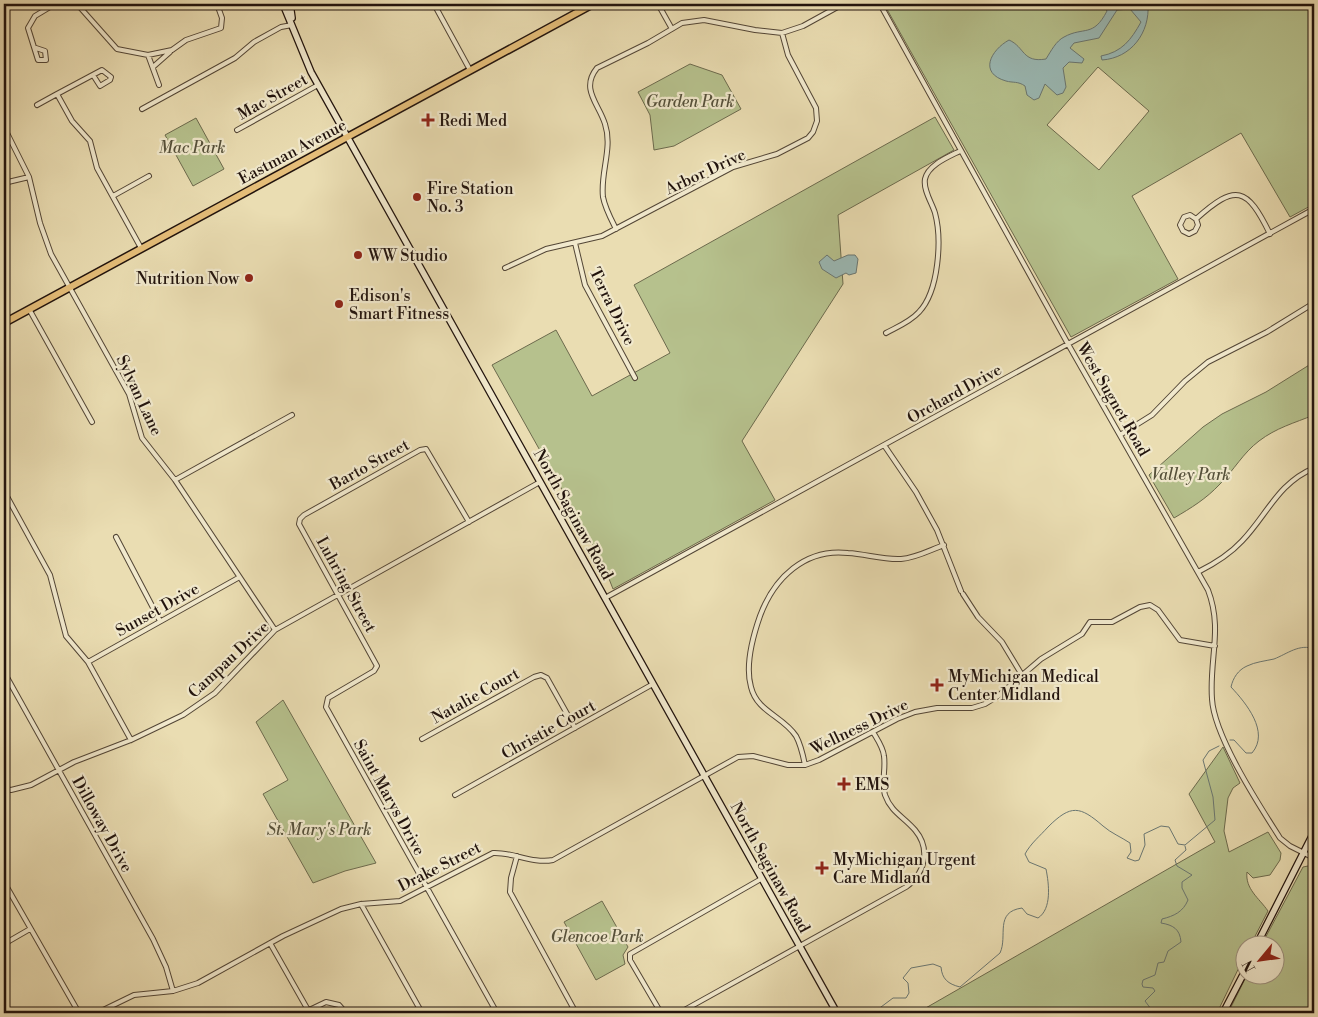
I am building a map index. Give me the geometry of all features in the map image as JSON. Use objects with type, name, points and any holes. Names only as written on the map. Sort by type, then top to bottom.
[{"type":"main road","name":"North Saginaw Road","points":[[283,4],[301,49],[318,84],[837,1013]]},
{"type":"main road","points":[[288,4],[292,25]]},
{"type":"main road","name":"Eastman Avenue","points":[[4,323],[593,4]]},
{"type":"main road","points":[[1263,934],[1314,832]]},
{"type":"main road","points":[[1223,1013],[1238,984]]},
{"type":"street","points":[[36,48],[28,28],[35,16],[55,4]]},
{"type":"street","points":[[77,4],[117,49],[148,55],[172,50]]},
{"type":"street","points":[[153,67],[186,40],[221,28],[222,18],[217,4]]},
{"type":"street","points":[[434,4],[470,70]]},
{"type":"street","points":[[658,4],[672,28]]},
{"type":"street","points":[[616,229],[603,196],[608,152],[606,124],[593,100],[589,88],[590,80],[597,68],[607,61],[648,43],[682,23],[704,20],[782,33],[803,26],[843,4]]},
{"type":"street","name":"West Sugnet Road","points":[[880,4],[960,151],[1210,595],[1215,613],[1216,646],[1212,699],[1221,735],[1280,838],[1314,858]]},
{"type":"street","points":[[142,109],[235,58],[254,42],[281,27],[292,25]]},
{"type":"street","name":"Arbor Drive","points":[[505,268],[533,254],[602,236],[733,167],[777,154],[808,138],[814,132],[817,121],[816,108],[788,55],[782,33]]},
{"type":"street","points":[[148,55],[159,85]]},
{"type":"street","points":[[37,105],[93,74],[102,70],[111,77],[110,80],[100,86],[93,74]]},
{"type":"street","name":"Mac Street","points":[[237,130],[318,84]]},
{"type":"street","points":[[57,94],[72,121],[90,141],[97,168],[141,248]]},
{"type":"street","name":"Sylvan Lane","points":[[4,127],[29,177],[44,237],[69,287],[128,394],[142,438],[175,480],[238,578],[275,630]]},
{"type":"street","points":[[886,333],[913,317],[927,300],[939,249],[935,213],[925,180],[930,170],[960,151]]},
{"type":"street","points":[[113,196],[149,176]]},
{"type":"street","points":[[4,183],[29,177]]},
{"type":"street","points":[[1196,219],[1219,200],[1235,194],[1244,196],[1252,202],[1270,234]]},
{"type":"street","name":"Orchard Drive","points":[[605,598],[1314,209]]},
{"type":"street","points":[[1190,215],[1196,219],[1197,228],[1192,233],[1186,233],[1181,229],[1180,222],[1184,217],[1190,215]]},
{"type":"street","name":"Terra Drive","points":[[575,243],[585,285],[635,378]]},
{"type":"street","points":[[1120,435],[1152,415],[1198,369],[1290,320],[1314,303]]},
{"type":"street","points":[[29,309],[92,422]]},
{"type":"street","points":[[175,480],[292,415]]},
{"type":"street","points":[[884,445],[916,492],[944,545],[962,593],[978,617],[1002,642],[1022,675]]},
{"type":"street","name":"Barto Street","points":[[304,515],[420,450],[426,449],[469,522]]},
{"type":"street","points":[[1198,572],[1233,550],[1250,532],[1278,493],[1291,481],[1314,468]]},
{"type":"street","name":"Campau Drive","points":[[4,789],[21,788],[74,762],[131,740],[183,715],[215,693],[275,630],[540,482]]},
{"type":"street","points":[[4,491],[50,575],[66,636],[88,662],[131,740]]},
{"type":"street","name":"Luhring Street","points":[[304,515],[300,518],[299,524],[377,666],[374,671],[328,698]]},
{"type":"street","points":[[116,537],[160,621]]},
{"type":"street","points":[[805,765],[796,736],[788,727],[760,706],[749,682],[749,669],[758,621],[774,586],[797,565],[823,554],[844,552],[899,559],[915,556],[944,545]]},
{"type":"street","name":"Sunset Drive","points":[[88,662],[238,578]]},
{"type":"street","name":"Wellness Drive","points":[[704,775],[731,760],[745,756],[758,756],[788,765],[805,765],[819,760],[902,716],[922,710],[972,708],[985,704],[998,696],[1041,659],[1082,634],[1090,622],[1112,622],[1143,606],[1150,605],[1162,614],[1180,640],[1216,646]]},
{"type":"street","name":"Dilloway Drive","points":[[4,672],[153,939],[166,968],[173,991]]},
{"type":"street","name":"Natalie Court","points":[[422,739],[534,677],[542,675],[547,678],[575,728]]},
{"type":"street","name":"Christie Court","points":[[454,795],[653,684]]},
{"type":"street","name":"Saint Marys Drive","points":[[328,698],[326,702],[328,712],[497,1013]]},
{"type":"street","points":[[679,1013],[906,887],[919,875],[923,867],[924,850],[921,838],[914,829],[894,812],[885,796],[883,782],[884,755],[873,732]]},
{"type":"street","name":"Drake Street","points":[[97,1013],[134,995],[173,991],[198,983],[270,943],[341,909],[361,904],[400,901],[492,853],[538,861],[553,860],[704,775]]},
{"type":"street","points":[[517,856],[511,878],[510,892],[576,1013]]},
{"type":"street","points":[[660,1013],[630,960],[630,954],[762,879]]},
{"type":"street","points":[[4,882],[79,1013]]},
{"type":"street","points":[[361,904],[422,1013]]},
{"type":"street","points":[[4,944],[30,929]]},
{"type":"street","points":[[270,943],[308,1010]]},
{"type":"street","points":[[303,1013],[326,1002],[339,1004],[346,1013]]},
{"type":"green space","points":[[884,4],[1314,4],[1314,204],[1290,217],[1241,133],[1132,196],[1178,279],[1071,337]],"holes":[[[1098,67],[1149,111],[1099,170],[1047,125]]]},
{"type":"green space","name":"Garden Park","points":[[690,64],[722,75],[741,109],[674,146],[654,150],[650,115],[638,92]]},
{"type":"green space","points":[[935,117],[954,150],[838,215],[843,284],[742,441],[775,500],[613,589],[602,561],[492,365],[556,330],[592,396],[670,353],[634,285]]},
{"type":"green space","name":"Mac Park","points":[[196,118],[224,169],[193,186],[165,135]]},
{"type":"green space","name":"Valley Park","points":[[1314,362],[1314,415],[1265,436],[1248,451],[1215,489],[1198,503],[1174,518],[1149,475],[1203,427],[1222,414],[1266,392]]},
{"type":"green space","name":"St. Mary's Park","points":[[283,700],[376,863],[345,871],[313,883],[263,794],[288,780],[256,722]]},
{"type":"green space","points":[[1223,747],[1240,783],[1233,788],[1228,798],[1224,831],[1229,852],[1268,832],[1281,853],[1280,860],[1270,875],[1253,878],[1247,872],[1250,888],[1268,911],[1256,934],[1236,934],[1236,974],[1217,1013],[917,1013],[1215,842],[1189,794]]},
{"type":"green space","points":[[1303,867],[1314,868],[1314,1013],[1228,1013],[1242,984],[1286,984],[1286,934],[1267,934]]},
{"type":"green space","name":"Glencoe Park","points":[[602,901],[628,947],[623,955],[625,964],[596,980],[564,922]]},
{"type":"water","points":[[1103,4],[1148,4],[1146,25],[1142,34],[1130,49],[1112,58],[1102,60],[1101,56],[1115,52],[1125,44],[1141,22],[1130,9],[1117,10],[1099,38],[1074,43],[1070,48],[1084,59],[1082,63],[1069,62],[1063,68],[1066,87],[1063,93],[1057,95],[1045,84],[1039,98],[1034,100],[1027,95],[1025,86],[1022,84],[1006,81],[992,73],[990,61],[993,55],[1009,40],[1028,57],[1038,60],[1046,59],[1061,39],[1097,25],[1107,11]]},
{"type":"water","points":[[827,255],[834,261],[848,255],[855,255],[858,259],[856,273],[849,275],[846,273],[836,278],[822,269],[819,262]]},
{"type":"waterway","points":[[1230,740],[1234,740],[1246,753],[1252,753],[1257,745],[1258,736],[1254,718],[1231,687],[1239,672],[1250,665],[1274,659],[1299,648],[1314,649]]},
{"type":"waterway","points":[[873,1013],[893,998],[906,998],[909,993],[908,983],[903,978],[911,968],[933,964],[941,967],[946,980],[960,987],[1000,953],[1005,920],[1008,914],[1013,910],[1022,908],[1027,914],[1038,918],[1042,914],[1046,909],[1048,896],[1046,869],[1029,862],[1025,854],[1048,827],[1063,814],[1075,810],[1088,814],[1109,831],[1130,843],[1131,852],[1127,858],[1135,861],[1139,860],[1145,845],[1144,834],[1161,826],[1169,827],[1178,844],[1185,845],[1215,820],[1213,797],[1203,760],[1209,751],[1219,746]]},
{"type":"waterway","points":[[1154,1013],[1145,1001],[1155,991],[1153,988],[1143,987],[1142,984],[1143,980],[1155,975],[1158,963],[1164,962],[1168,951],[1181,942],[1175,928],[1161,923],[1162,919],[1174,915],[1181,910],[1188,900],[1182,888],[1182,882],[1192,875],[1177,866],[1175,860],[1186,850],[1185,846]]},
{"type":"place","name":"Redi Med","points":[[428,120]]},
{"type":"place","name":"Fire Station No. 3","points":[[417,197]]},
{"type":"place","name":"WW Studio","points":[[358,255]]},
{"type":"place","name":"Nutrition Now","points":[[249,278]]},
{"type":"place","name":"Edison's Smart Fitness","points":[[339,304]]},
{"type":"place","name":"MyMichigan Medical Center Midland","points":[[937,685]]},
{"type":"place","name":"EMS","points":[[844,784]]},
{"type":"place","name":"MyMichigan Urgent Care Midland","points":[[822,868]]}]
